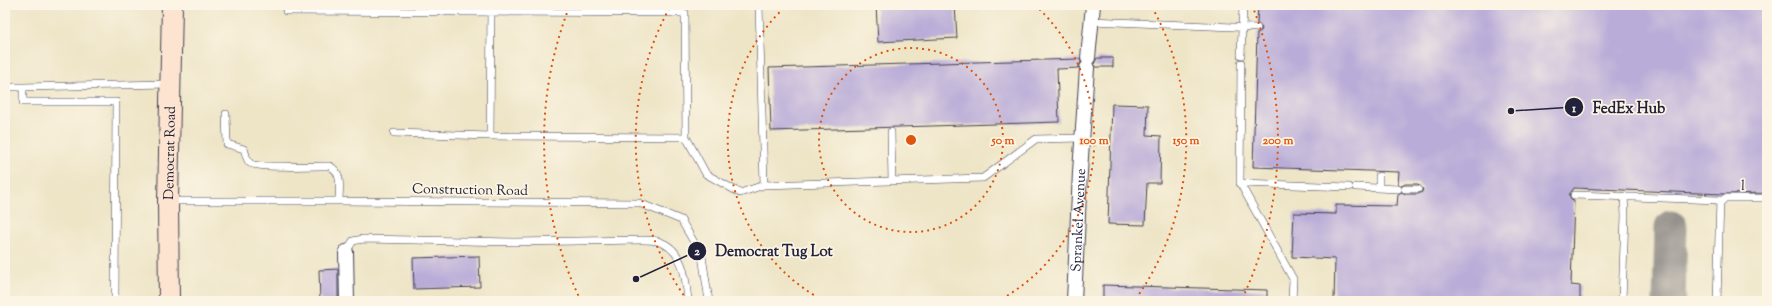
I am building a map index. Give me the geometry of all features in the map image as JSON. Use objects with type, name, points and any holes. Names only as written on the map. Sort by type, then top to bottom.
[{"type":"main road","name":"Democrat Road","points":[[169,301],[168,201],[172,5]]},
{"type":"street","name":"Sprankel Avenue","points":[[1074,301],[1082,138],[1093,5]]},
{"type":"street","points":[[346,252],[347,301]]},
{"type":"lane","points":[[760,5],[764,185]]},
{"type":"lane","points":[[1241,55],[1243,5]]},
{"type":"lane","points":[[490,136],[491,8]]},
{"type":"lane","points":[[286,11],[491,8],[685,13],[686,137],[706,174],[740,193],[764,185],[984,178],[1036,139],[1082,138]]},
{"type":"lane","points":[[1091,21],[1257,28]]},
{"type":"lane","points":[[1241,63],[1240,183],[1293,279],[1292,301]]},
{"type":"lane","points":[[5,87],[171,84]]},
{"type":"lane","points":[[23,87],[23,102],[116,102],[115,301]]},
{"type":"lane","points":[[226,114],[227,144],[244,149],[250,163],[265,166],[330,166],[339,174],[339,200]]},
{"type":"lane","points":[[891,132],[892,181]]},
{"type":"lane","points":[[394,133],[490,136],[686,137]]},
{"type":"lane","points":[[1379,176],[1379,188]]},
{"type":"lane","points":[[1240,183],[1418,190]]},
{"type":"lane","points":[[1574,195],[1720,200],[1717,301]]},
{"type":"lane","points":[[1622,301],[1624,196]]},
{"type":"lane","name":"l","points":[[1720,203],[1725,198],[1767,198]]},
{"type":"lane","name":"Construction Road","points":[[168,201],[339,200],[639,203],[681,220],[702,256],[709,301]]},
{"type":"lane","points":[[346,252],[353,241],[363,239],[514,242],[659,241],[672,250],[680,260],[686,277],[688,301]]},
{"type":"building","points":[[876,5],[955,5],[957,38],[878,42]]},
{"type":"building","points":[[1258,5],[1767,5],[1767,193],[1723,194],[1574,188],[1569,195],[1571,199],[1574,200],[1571,285],[1580,286],[1580,301],[1334,301],[1335,259],[1292,257],[1294,213],[1336,214],[1336,205],[1397,206],[1398,194],[1402,192],[1405,194],[1418,194],[1422,192],[1423,189],[1418,184],[1405,184],[1402,186],[1398,184],[1399,172],[1253,167],[1257,33],[1261,31],[1262,28],[1257,23]]},
{"type":"building","points":[[1097,58],[1113,58],[1113,67],[1095,67],[1094,64]]},
{"type":"building","points":[[1080,59],[1081,62],[1078,68],[1057,69],[1059,122],[771,131],[769,68]]},
{"type":"building","points":[[1112,104],[1148,105],[1147,135],[1161,136],[1160,183],[1147,183],[1145,225],[1108,224]]},
{"type":"building","points":[[479,256],[480,287],[414,289],[413,258]]},
{"type":"building","points":[[338,269],[338,301],[320,301],[319,270]]},
{"type":"building","points":[[1103,285],[1267,290],[1267,301],[1103,301]]},
{"type":"taxiway","points":[[1669,301],[1671,227]]},
{"type":"place","name":"FedEx Hub","points":[[1511,111]]},
{"type":"place","name":"Democrat Tug Lot","points":[[636,279]]}]
